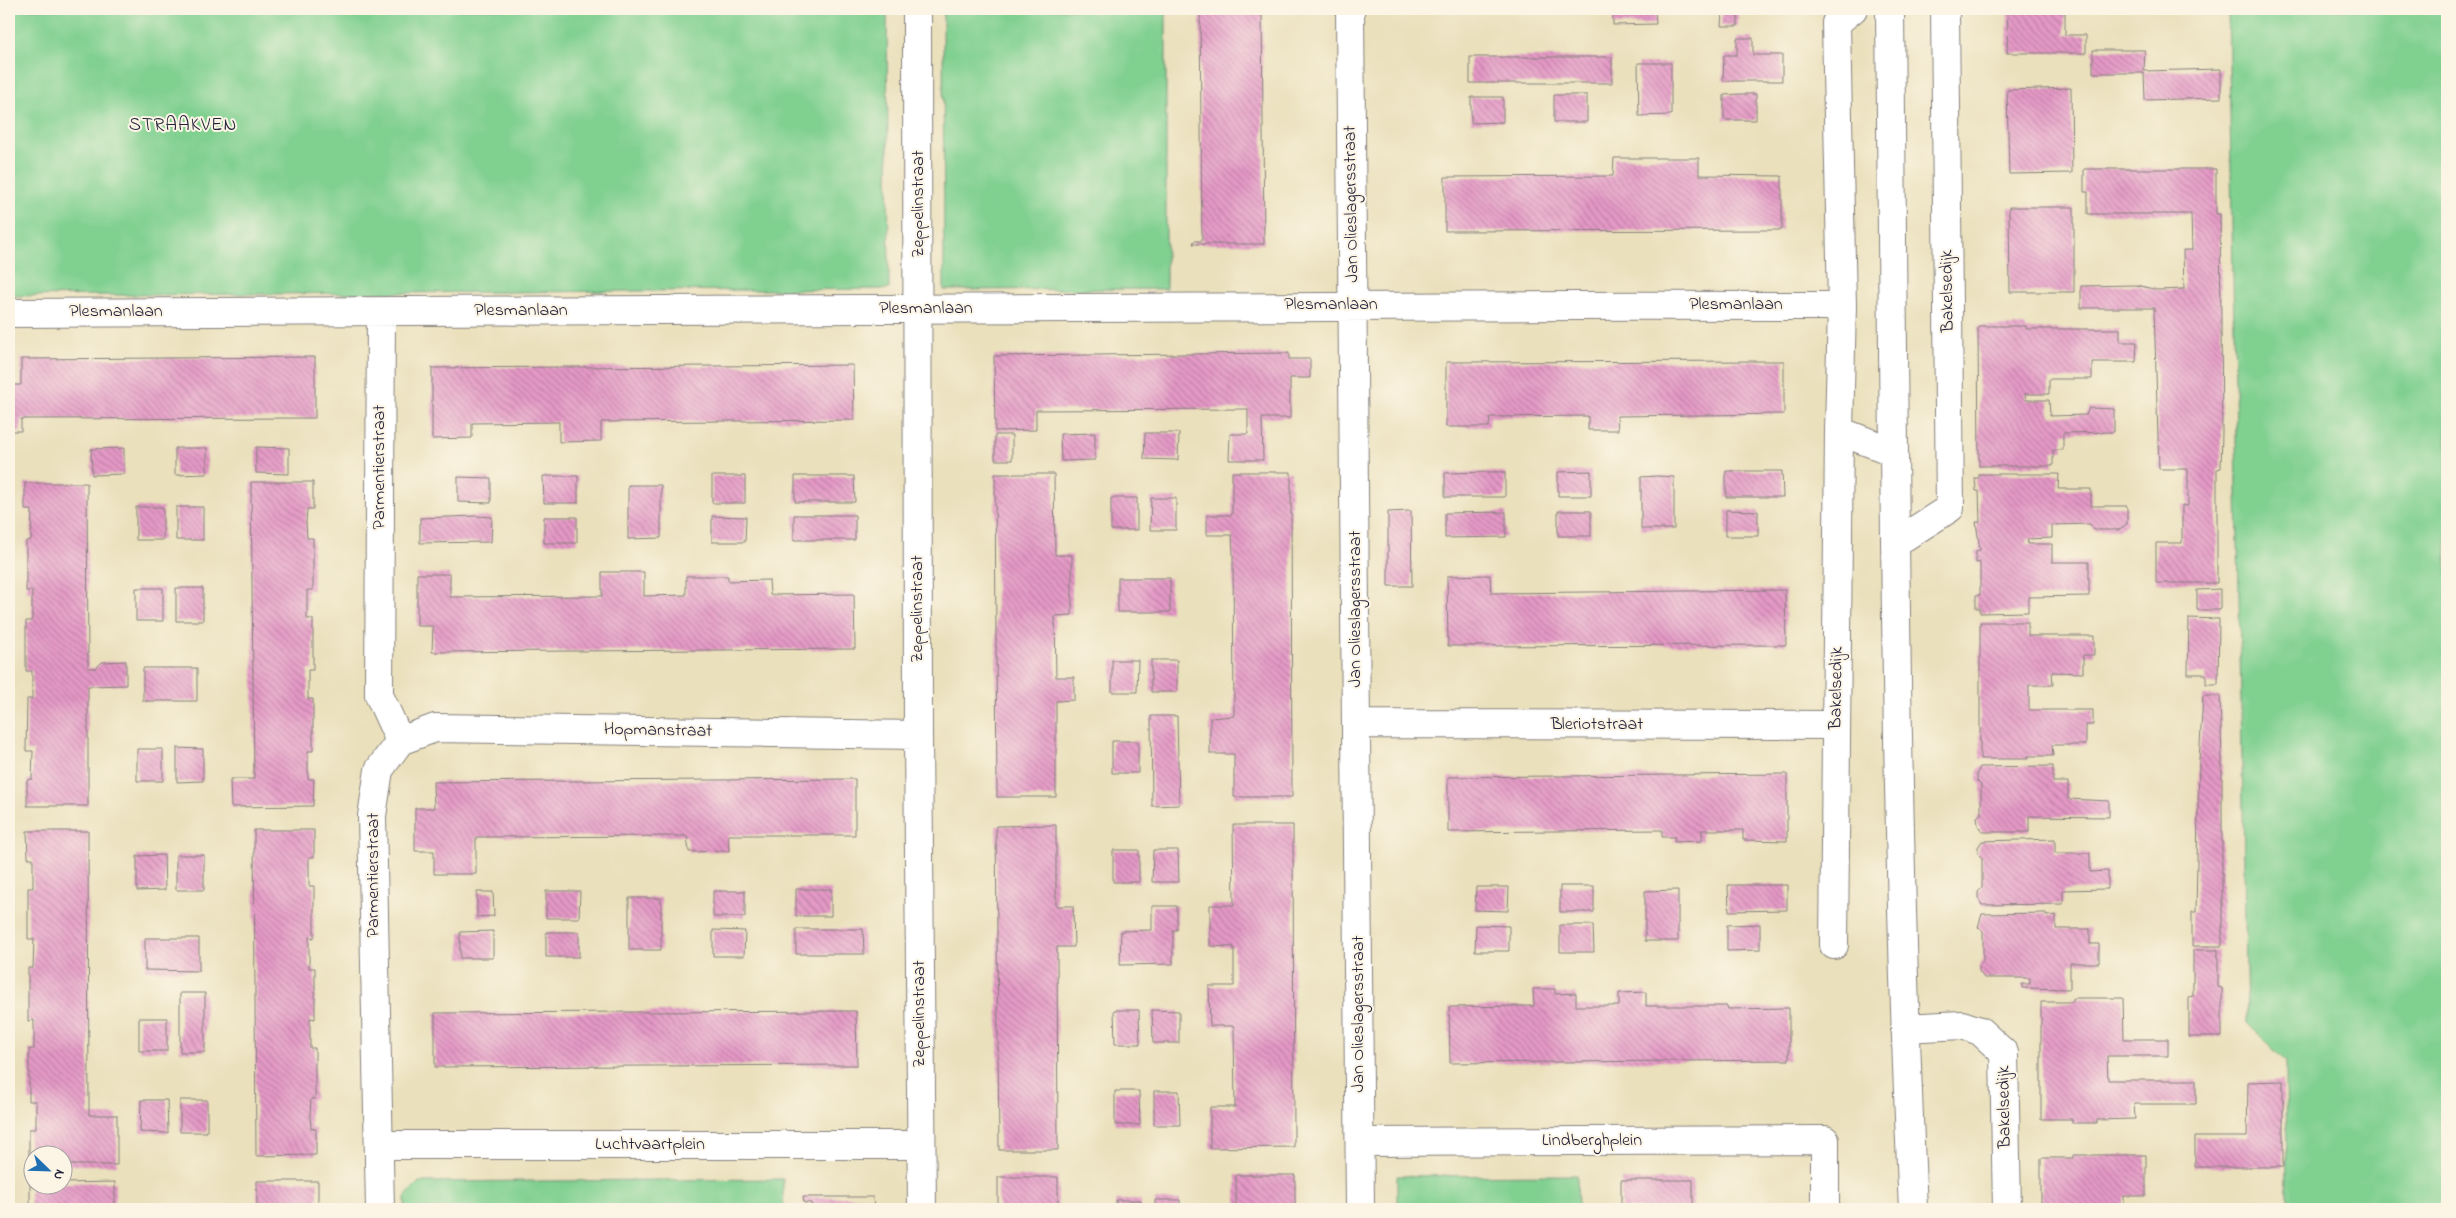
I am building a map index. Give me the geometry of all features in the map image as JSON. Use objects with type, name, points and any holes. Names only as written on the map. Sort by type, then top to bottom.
[{"type":"street","name":"Zeppelinstraat","points":[[917,9],[919,309],[918,735],[922,1209]]},
{"type":"street","name":"Jan Olieslagersstraat","points":[[1350,9],[1354,304],[1360,1209]]},
{"type":"street","name":"Bakelsedijk","points":[[1834,945],[1842,306],[1836,23],[1853,9]]},
{"type":"street","points":[[1890,9],[1895,543],[1905,1028],[1914,1209]]},
{"type":"street","name":"Bakelsedijk","points":[[1895,543],[1950,508],[1945,9]]},
{"type":"street","name":"Plesmanlaan","points":[[9,313],[919,309],[1354,304],[1842,306]]},
{"type":"street","name":"Parmentierstraat","points":[[380,1209],[372,816],[380,770],[400,740],[379,695],[381,312]]},
{"type":"street","points":[[1839,432],[1894,452]]},
{"type":"street","name":"Bleriotstraat","points":[[1357,724],[1836,725]]},
{"type":"street","name":"Hopmanstraat","points":[[400,740],[435,728],[918,735]]},
{"type":"street","name":"Bakelsedijk","points":[[1905,1028],[1962,1025],[1980,1031],[2004,1053],[2007,1209]]},
{"type":"street","name":"Lindberghplein","points":[[1360,1142],[1825,1140],[1825,1209]]},
{"type":"street","name":"Luchtvaartplein","points":[[380,1145],[921,1145]]},
{"type":"green space","points":[[9,9],[887,9],[889,289],[9,296]]},
{"type":"green space","points":[[943,9],[1166,9],[1166,289],[944,290]]},
{"type":"green space","points":[[2228,9],[2447,9],[2447,1209],[2287,1209],[2286,1062],[2247,1023]]},
{"type":"green space","points":[[1577,1175],[1578,1209],[1397,1209],[1397,1176]]},
{"type":"green space","points":[[783,1179],[783,1209],[405,1209],[405,1197],[419,1182]]},
{"type":"building","points":[[1200,9],[1262,9],[1264,244],[1193,244],[1194,241],[1202,241]]},
{"type":"building","points":[[1613,9],[1655,9],[1656,24],[1613,25]]},
{"type":"building","points":[[1697,9],[1738,9],[1738,26],[1721,26],[1722,12],[1697,13]]},
{"type":"building","points":[[2008,9],[2065,9],[2065,35],[2086,35],[2086,53],[2007,53]]},
{"type":"building","points":[[1737,38],[1753,38],[1753,55],[1782,55],[1782,81],[1723,81],[1724,55],[1737,55]]},
{"type":"building","points":[[2093,50],[2145,50],[2144,71],[2221,69],[2221,98],[2145,100],[2144,73],[2093,73]]},
{"type":"building","points":[[1470,57],[1612,57],[1612,83],[1470,83]]},
{"type":"building","points":[[1638,63],[1671,63],[1671,115],[1639,116]]},
{"type":"building","points":[[2071,88],[2072,173],[2009,174],[2007,90]]},
{"type":"building","points":[[1756,94],[1756,120],[1724,120],[1724,95]]},
{"type":"building","points":[[1554,95],[1587,95],[1587,122],[1554,122]]},
{"type":"building","points":[[1471,97],[1503,97],[1503,122],[1471,123]]},
{"type":"building","points":[[1614,158],[1699,158],[1699,175],[1782,176],[1782,230],[1445,231],[1445,177],[1613,176]]},
{"type":"building","points":[[2084,169],[2216,169],[2216,214],[2220,214],[2222,432],[2221,468],[2217,469],[2217,583],[2156,583],[2156,543],[2182,543],[2182,505],[2188,506],[2188,469],[2159,469],[2154,308],[2081,308],[2081,286],[2136,285],[2158,290],[2184,289],[2183,250],[2192,250],[2191,214],[2088,214],[2088,192],[2084,192]]},
{"type":"building","points":[[2009,207],[2074,207],[2074,292],[2010,292]]},
{"type":"building","points":[[1978,326],[2026,326],[2026,329],[2120,329],[2120,342],[2137,342],[2136,362],[2092,362],[2092,379],[2049,379],[2049,394],[2025,394],[2026,400],[2049,400],[2050,416],[2086,415],[2089,408],[2114,409],[2114,432],[2063,433],[2063,450],[2053,450],[2053,466],[1979,466]]},
{"type":"building","points":[[1289,353],[1289,359],[1310,359],[1310,378],[1290,378],[1290,418],[1262,418],[1263,460],[1229,460],[1230,434],[1248,434],[1248,409],[1036,410],[1036,430],[995,431],[994,356]]},
{"type":"building","points":[[315,357],[315,418],[21,419],[21,431],[9,431],[9,385],[21,385],[21,359]]},
{"type":"building","points":[[1784,361],[1784,414],[1617,416],[1618,430],[1588,430],[1588,416],[1490,417],[1489,427],[1446,427],[1446,362]]},
{"type":"building","points":[[853,365],[854,420],[601,422],[601,441],[559,442],[559,422],[472,423],[472,438],[432,439],[432,368]]},
{"type":"building","points":[[1095,433],[1095,460],[1061,461],[1060,434]]},
{"type":"building","points":[[1145,433],[1179,433],[1178,460],[1144,459]]},
{"type":"building","points":[[995,435],[1012,435],[1012,460],[995,460]]},
{"type":"building","points":[[256,447],[289,448],[289,474],[256,473]]},
{"type":"building","points":[[124,448],[124,474],[92,475],[91,449]]},
{"type":"building","points":[[175,448],[207,448],[207,474],[175,475]]},
{"type":"building","points":[[1591,471],[1591,496],[1558,496],[1558,472]]},
{"type":"building","points":[[1726,471],[1782,471],[1783,497],[1726,497]]},
{"type":"building","points":[[1232,472],[1291,472],[1292,797],[1234,797],[1234,754],[1210,754],[1210,718],[1234,716],[1233,554],[1232,535],[1207,535],[1207,515],[1232,515]]},
{"type":"building","points":[[1505,472],[1505,497],[1445,497],[1445,473]]},
{"type":"building","points":[[995,474],[1054,474],[1055,555],[1072,555],[1072,615],[1055,616],[1056,677],[1074,677],[1074,700],[1056,701],[1056,797],[997,797]]},
{"type":"building","points":[[1979,474],[2059,474],[2058,489],[2091,489],[2091,506],[2127,506],[2127,524],[2118,530],[2094,530],[2090,524],[2052,525],[2052,538],[2028,539],[2027,544],[2052,544],[2052,562],[2089,562],[2089,596],[2028,597],[2028,612],[1980,613],[1980,608],[1976,608],[1976,595],[1980,595],[1980,562],[1976,563],[1976,551],[1980,550],[1976,522],[1980,522],[1979,491],[1976,491],[1975,478],[1979,478]]},
{"type":"building","points":[[543,476],[578,476],[578,503],[544,503]]},
{"type":"building","points":[[712,476],[745,476],[745,503],[712,503]]},
{"type":"building","points":[[795,476],[854,476],[855,502],[795,502]]},
{"type":"building","points":[[458,477],[491,478],[491,503],[458,502]]},
{"type":"building","points":[[1641,477],[1674,477],[1674,529],[1641,529]]},
{"type":"building","points":[[251,482],[313,482],[313,509],[307,509],[306,522],[307,538],[313,538],[313,590],[307,590],[307,619],[313,619],[313,670],[308,670],[308,699],[313,699],[313,751],[308,751],[308,779],[314,779],[313,806],[231,807],[230,779],[254,779]]},
{"type":"building","points":[[25,483],[87,483],[88,668],[96,668],[102,662],[126,661],[126,685],[88,686],[88,806],[27,806],[27,780],[32,779],[33,751],[26,751],[27,699],[32,699],[32,671],[26,671],[26,621],[32,621],[32,591],[26,591],[26,541],[31,540],[32,510],[25,510]]},
{"type":"building","points":[[628,485],[661,485],[661,538],[628,539]]},
{"type":"building","points":[[1111,498],[1137,498],[1137,530],[1111,530]]},
{"type":"building","points":[[1151,498],[1176,498],[1176,530],[1150,530]]},
{"type":"building","points":[[136,507],[163,507],[163,540],[136,540]]},
{"type":"building","points":[[176,507],[203,507],[203,540],[176,540]]},
{"type":"building","points":[[1726,510],[1758,511],[1758,536],[1726,536]]},
{"type":"building","points":[[1411,511],[1412,586],[1388,586],[1388,512]]},
{"type":"building","points":[[1558,511],[1591,511],[1591,536],[1558,536]]},
{"type":"building","points":[[1506,512],[1506,537],[1445,538],[1445,513]]},
{"type":"building","points":[[794,515],[855,515],[855,540],[794,540]]},
{"type":"building","points":[[712,516],[746,517],[745,542],[712,542]]},
{"type":"building","points":[[492,517],[491,542],[420,543],[420,518]]},
{"type":"building","points":[[544,517],[577,517],[577,543],[544,543]]},
{"type":"building","points":[[602,572],[644,572],[644,596],[686,595],[686,576],[728,576],[728,581],[769,580],[770,595],[854,594],[855,649],[432,652],[433,626],[417,626],[417,574],[450,574],[450,597],[602,596]]},
{"type":"building","points":[[1490,575],[1491,593],[1785,590],[1786,645],[1448,646],[1447,576]]},
{"type":"building","points":[[1118,578],[1170,578],[1170,612],[1118,612]]},
{"type":"building","points":[[136,588],[163,588],[163,621],[136,621]]},
{"type":"building","points":[[176,588],[203,588],[203,621],[176,621]]},
{"type":"building","points":[[2220,589],[2220,610],[2197,610],[2197,590]]},
{"type":"building","points":[[2189,618],[2219,619],[2218,684],[2206,684],[2206,674],[2188,674]]},
{"type":"building","points":[[1980,622],[2028,622],[2028,636],[2094,636],[2094,655],[2083,655],[2083,673],[2052,672],[2053,685],[2029,685],[2029,710],[2093,710],[2093,725],[2086,725],[2086,745],[2052,745],[2053,756],[2028,756],[2028,759],[1980,759]]},
{"type":"building","points":[[1112,660],[1138,660],[1137,692],[1112,692]]},
{"type":"building","points":[[1151,660],[1177,660],[1177,692],[1151,692]]},
{"type":"building","points":[[143,668],[197,668],[197,701],[143,701]]},
{"type":"building","points":[[2203,696],[2220,696],[2222,946],[2192,946],[2192,912],[2196,912],[2199,761]]},
{"type":"building","points":[[1151,716],[1177,716],[1179,805],[1152,806]]},
{"type":"building","points":[[1112,741],[1138,741],[1138,773],[1112,773]]},
{"type":"building","points":[[177,748],[203,749],[203,781],[177,782]]},
{"type":"building","points":[[137,749],[163,749],[163,781],[137,781]]},
{"type":"building","points":[[2053,766],[2053,782],[2068,782],[2068,799],[2109,801],[2109,817],[2029,816],[2029,832],[1982,832],[1978,825],[1977,817],[1981,814],[1981,785],[1977,781],[1977,773],[1980,767]]},
{"type":"building","points":[[1787,774],[1787,841],[1743,840],[1743,830],[1702,830],[1702,841],[1674,842],[1675,837],[1662,837],[1662,830],[1448,832],[1448,777]]},
{"type":"building","points":[[855,779],[855,835],[728,835],[729,851],[689,852],[687,836],[476,837],[476,874],[434,874],[434,851],[415,851],[415,808],[434,808],[433,782]]},
{"type":"building","points":[[1056,825],[1056,906],[1073,906],[1074,947],[1057,947],[1058,1150],[999,1150],[996,826]]},
{"type":"building","points":[[1233,825],[1293,825],[1294,1147],[1210,1148],[1210,1107],[1235,1107],[1234,1026],[1210,1026],[1209,986],[1234,986],[1234,947],[1210,946],[1210,905],[1234,905]]},
{"type":"building","points":[[254,830],[314,830],[314,857],[309,857],[309,886],[314,886],[314,938],[309,937],[309,968],[315,968],[315,1019],[310,1018],[310,1048],[315,1048],[315,1099],[311,1099],[310,1115],[311,1128],[316,1129],[316,1155],[256,1156]]},
{"type":"building","points":[[27,831],[88,831],[89,1115],[117,1115],[117,1165],[72,1165],[72,1146],[29,1146],[29,1129],[36,1129],[36,1101],[29,1101],[29,1049],[34,1049],[34,1020],[28,1021],[28,968],[33,968],[34,939],[28,939],[28,888],[33,888],[33,858],[28,858]]},
{"type":"building","points":[[2055,839],[2055,853],[2090,853],[2090,872],[2108,871],[2108,889],[2063,890],[2063,904],[1982,905],[1978,898],[1978,892],[1982,888],[1982,858],[1978,854],[1978,847],[1982,841]]},
{"type":"building","points":[[1113,850],[1139,850],[1139,882],[1113,882]]},
{"type":"building","points":[[1153,850],[1178,850],[1179,882],[1152,882]]},
{"type":"building","points":[[164,855],[165,890],[137,891],[137,856]]},
{"type":"building","points":[[176,855],[204,855],[204,890],[176,890]]},
{"type":"building","points":[[1728,885],[1787,885],[1787,910],[1729,911]]},
{"type":"building","points":[[1560,886],[1594,886],[1594,912],[1560,912]]},
{"type":"building","points":[[1476,887],[1509,887],[1508,911],[1475,910]]},
{"type":"building","points":[[796,889],[831,889],[831,916],[796,916]]},
{"type":"building","points":[[1678,890],[1678,941],[1645,941],[1645,891]]},
{"type":"building","points":[[546,891],[580,891],[579,918],[546,918]]},
{"type":"building","points":[[713,891],[745,891],[745,917],[713,917]]},
{"type":"building","points":[[477,892],[493,892],[494,916],[477,917]]},
{"type":"building","points":[[629,898],[661,898],[661,950],[629,950]]},
{"type":"building","points":[[1152,906],[1177,906],[1177,930],[1173,930],[1173,964],[1120,965],[1121,931],[1152,930]]},
{"type":"building","points":[[2046,913],[2046,916],[2056,915],[2056,929],[2090,929],[2090,944],[2099,944],[2099,963],[2070,963],[2070,989],[2022,988],[2022,984],[2030,984],[2030,978],[1984,978],[1979,971],[1979,966],[1983,961],[1983,931],[1978,927],[1982,914]]},
{"type":"building","points":[[1760,924],[1760,950],[1727,951],[1727,925]]},
{"type":"building","points":[[1476,925],[1509,926],[1509,951],[1475,951]]},
{"type":"building","points":[[1560,925],[1593,925],[1594,952],[1560,952]]},
{"type":"building","points":[[796,929],[863,929],[864,954],[796,954]]},
{"type":"building","points":[[713,930],[745,931],[744,956],[713,956]]},
{"type":"building","points":[[493,931],[493,958],[460,958],[460,932]]},
{"type":"building","points":[[546,932],[579,932],[579,957],[546,957]]},
{"type":"building","points":[[145,938],[199,938],[199,971],[145,970]]},
{"type":"building","points":[[2193,950],[2218,950],[2218,987],[2222,988],[2222,1037],[2189,1037],[2189,997],[2193,996]]},
{"type":"building","points":[[1533,989],[1555,989],[1555,994],[1576,993],[1576,1006],[1619,1006],[1619,993],[1646,992],[1646,1006],[1727,1006],[1728,1009],[1789,1008],[1789,1060],[1450,1063],[1449,1007],[1534,1006]]},
{"type":"building","points":[[180,993],[205,993],[205,1052],[180,1052]]},
{"type":"building","points":[[2073,998],[2123,998],[2124,1039],[2168,1039],[2168,1056],[2107,1056],[2108,1080],[2196,1080],[2196,1104],[2134,1104],[2135,1119],[2097,1120],[2097,1123],[2072,1123],[2072,1119],[2041,1119],[2041,1002],[2073,1002]]},
{"type":"building","points":[[1114,1010],[1139,1010],[1140,1044],[1115,1044]]},
{"type":"building","points":[[1152,1010],[1179,1011],[1179,1043],[1153,1043]]},
{"type":"building","points":[[856,1011],[857,1065],[435,1067],[435,1013]]},
{"type":"building","points":[[139,1018],[167,1018],[167,1051],[139,1051]]},
{"type":"building","points":[[2283,1081],[2283,1167],[2195,1167],[2195,1137],[2247,1137],[2248,1082]]},
{"type":"building","points":[[1115,1091],[1139,1091],[1140,1125],[1115,1125]]},
{"type":"building","points":[[1154,1091],[1179,1091],[1180,1125],[1154,1125]]},
{"type":"building","points":[[141,1100],[167,1100],[168,1133],[140,1132]]},
{"type":"building","points":[[180,1100],[207,1100],[207,1132],[180,1132]]},
{"type":"building","points":[[2073,1155],[2146,1155],[2146,1196],[2124,1196],[2124,1209],[2041,1209],[2041,1158],[2073,1158]]},
{"type":"building","points":[[1236,1175],[1295,1175],[1295,1209],[1236,1209]]},
{"type":"building","points":[[998,1177],[1058,1177],[1058,1209],[998,1209]]},
{"type":"building","points":[[1621,1180],[1693,1180],[1693,1209],[1621,1209]]},
{"type":"building","points":[[257,1181],[318,1181],[318,1208],[257,1209]]},
{"type":"building","points":[[115,1182],[115,1209],[30,1209],[30,1196],[72,1196],[72,1183]]},
{"type":"building","points":[[803,1197],[873,1197],[874,1209],[812,1209],[811,1203],[804,1203]]},
{"type":"building","points":[[1116,1200],[1141,1200],[1141,1209],[1116,1209]]},
{"type":"building","points":[[1155,1200],[1180,1200],[1180,1209],[1155,1209]]},
{"type":"building","points":[[141,1206],[168,1206],[168,1209],[141,1209]]},
{"type":"building","points":[[181,1206],[208,1206],[208,1209],[181,1209]]},
{"type":"district","name":"STRAAKVEN","points":[[183,125]]}]
